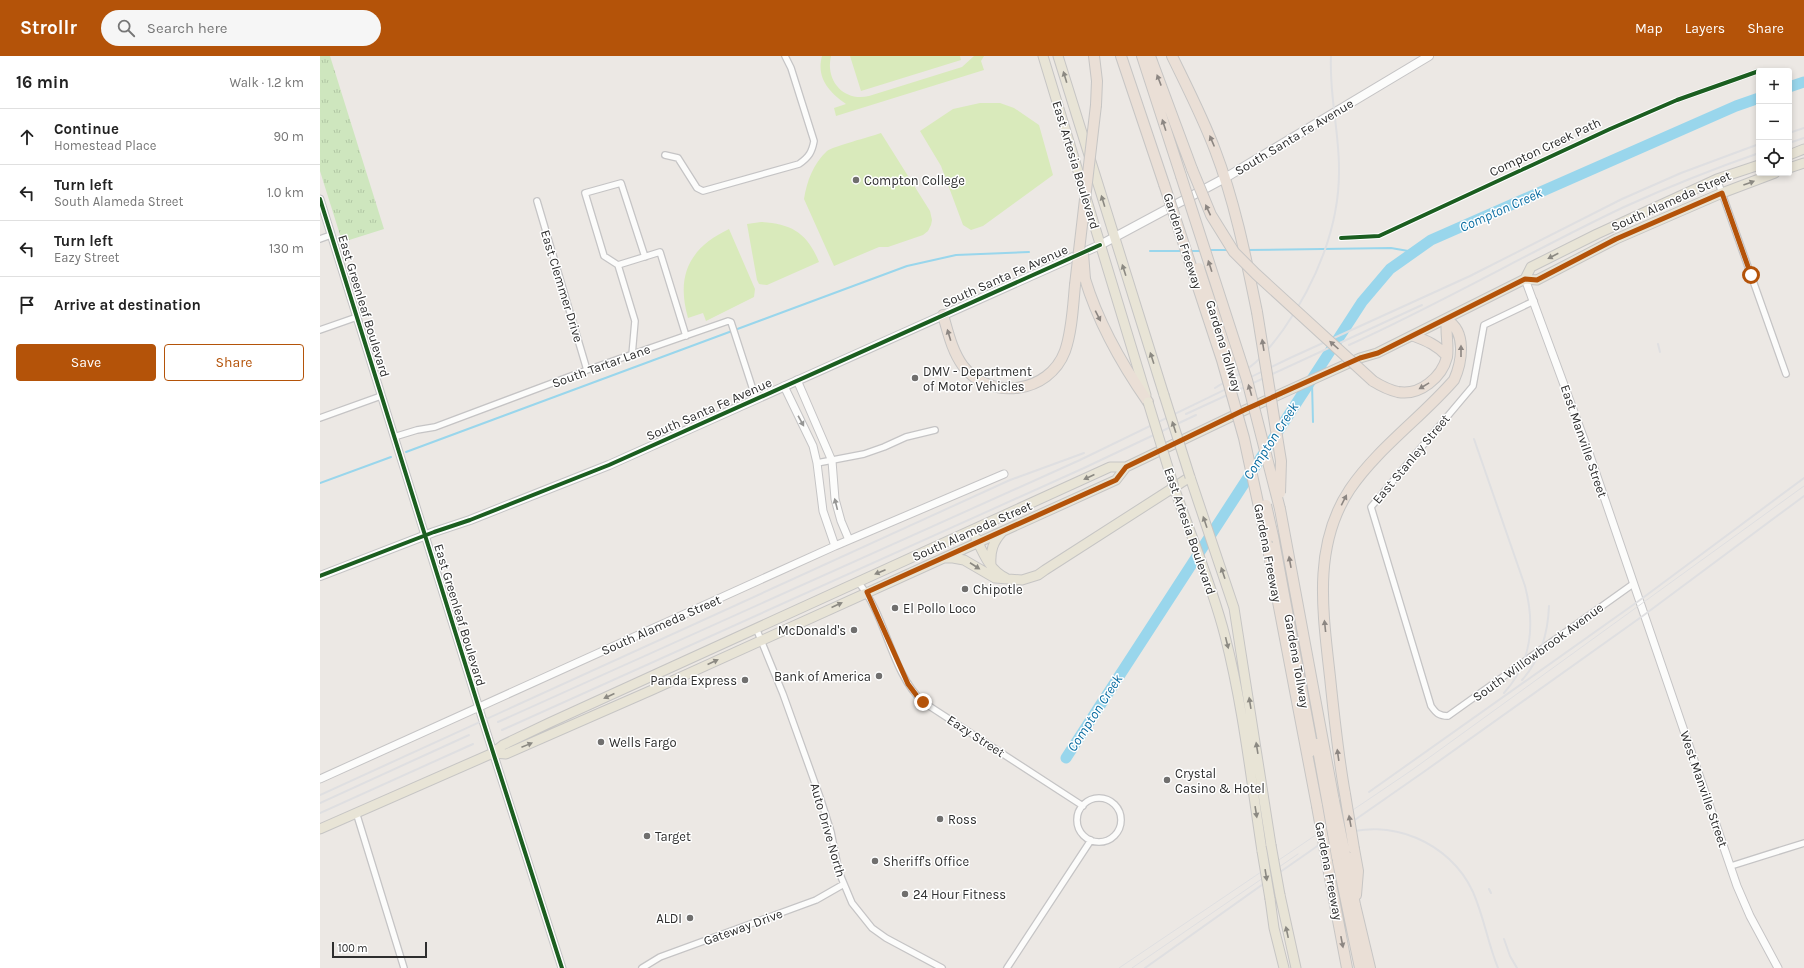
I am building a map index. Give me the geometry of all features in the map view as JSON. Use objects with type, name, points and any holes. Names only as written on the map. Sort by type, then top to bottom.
[{"type":"highway","points":[[943,315],[957,356],[969,372],[982,382],[995,387],[1008,390],[1019,389],[1038,382],[1046,376],[1062,356],[1071,323],[1074,285],[1096,105],[1097,81],[1094,56]]},
{"type":"highway","name":"Gardena Freeway","points":[[1121,56],[1167,182],[1222,360],[1270,540],[1308,760],[1347,968]]},
{"type":"highway","points":[[1127,56],[1167,182]]},
{"type":"highway","name":"Gardena Freeway","points":[[1142,56],[1247,380],[1283,522],[1297,601]]},
{"type":"highway","points":[[1150,56],[1192,169],[1211,215],[1234,252],[1373,381],[1383,387],[1400,392],[1419,390],[1436,377],[1447,356],[1447,320]]},
{"type":"highway","points":[[1172,56],[1204,124],[1225,178],[1240,235],[1257,312],[1281,461],[1280,509]]},
{"type":"highway","points":[[1082,229],[1085,279],[1095,309],[1102,324],[1148,402]]},
{"type":"highway","points":[[1355,905],[1358,871],[1338,757],[1322,602],[1323,573],[1327,542],[1337,515],[1350,490],[1371,462],[1454,380],[1460,362],[1461,343],[1452,323],[1447,320]]},
{"type":"highway","points":[[1414,336],[1433,343],[1447,356]]},
{"type":"highway","name":"Gardena Tollway","points":[[1297,601],[1293,615],[1341,855],[1360,968]]},
{"type":"highway","name":"Gardena Freeway","points":[[1341,855],[1370,968]]},
{"type":"main road","name":"East Artesia Boulevard","points":[[1043,56],[1148,402],[1170,489],[1216,605],[1235,678],[1274,928],[1284,968]]},
{"type":"main road","name":"East Artesia Boulevard","points":[[1058,56],[1190,477],[1234,608],[1280,894],[1296,968]]},
{"type":"main road","name":"South Santa Fe Avenue","points":[[320,576],[477,518],[609,465],[1100,245],[1225,178],[1429,56]]},
{"type":"main road","points":[[1792,154],[1804,149]]},
{"type":"main road","points":[[1792,167],[1804,163]]},
{"type":"main road","name":"South Alameda Street","points":[[1525,279],[1531,267],[1597,234],[1717,179],[1756,166]]},
{"type":"main road","name":"South Alameda Street","points":[[320,829],[493,753],[504,745],[549,723],[1110,467],[1126,467],[1244,410],[1360,358],[1378,353],[1447,320],[1525,279],[1537,280],[1616,239],[1722,193],[1767,176]]},
{"type":"main road","name":"South Alameda Street","points":[[493,753],[506,754],[560,732],[760,640],[1116,480],[1126,467]]},
{"type":"main road","points":[[972,530],[991,565],[1001,576],[1022,580],[1038,575],[1190,477]]},
{"type":"main road","points":[[991,565],[992,546],[996,538],[1005,530]]},
{"type":"main road","points":[[941,559],[953,558],[964,560],[975,565],[986,575],[994,578],[1008,578]]},
{"type":"main road","points":[[1235,678],[1245,675]]},
{"type":"main road","points":[[1253,793],[1263,790]]},
{"type":"street","points":[[665,155],[678,158],[697,188],[703,191],[799,164],[808,158],[812,151],[814,141],[786,56]]},
{"type":"street","points":[[1717,179],[1786,374]]},
{"type":"street","points":[[632,355],[636,321],[618,265],[604,256],[585,193],[621,183],[644,257]]},
{"type":"street","name":"East Greenleaf Boulevard","points":[[320,199],[478,708],[562,968]]},
{"type":"street","name":"East Clemmer Drive","points":[[537,201],[587,370]]},
{"type":"street","points":[[320,239],[331,235]]},
{"type":"street","points":[[618,265],[660,252],[686,336]]},
{"type":"street","name":"East Manville Street","points":[[1525,279],[1588,450],[1641,605]]},
{"type":"street","name":"East Stanley Street","points":[[1441,716],[1435,713],[1431,706],[1371,507],[1473,386],[1484,325],[1534,301]]},
{"type":"street","points":[[320,330],[357,317]]},
{"type":"street","name":"South Tartar Lane","points":[[394,437],[417,430],[435,427],[587,370],[728,321],[731,322],[756,399]]},
{"type":"street","points":[[797,380],[832,461],[835,499],[841,521],[849,540]]},
{"type":"street","points":[[784,386],[813,446],[817,463],[823,511],[835,546]]},
{"type":"street","points":[[320,418],[381,396]]},
{"type":"street","points":[[817,463],[864,454],[906,437],[935,430]]},
{"type":"street","name":"South Alameda Street","points":[[320,778],[835,546],[1004,474]]},
{"type":"street","name":"Eazy Street","points":[[858,582],[867,592],[908,684],[923,702],[1083,806]]},
{"type":"street","name":"South Willowbrook Avenue","points":[[1441,716],[1448,716],[1633,584]]},
{"type":"street","name":"West Manville Street","points":[[1641,605],[1737,886],[1750,916],[1778,968]]},
{"type":"street","name":"Auto Drive North","points":[[756,628],[783,694],[821,800],[831,832],[839,872],[852,903],[872,928],[886,938],[942,968]]},
{"type":"street","points":[[1093,800],[1106,800],[1117,808],[1121,817],[1120,826],[1113,837],[1104,841],[1091,840],[1084,836],[1078,825],[1079,813],[1083,806],[1093,800]]},
{"type":"street","points":[[356,812],[404,968]]},
{"type":"street","points":[[1007,968],[1091,840]]},
{"type":"street","points":[[1731,866],[1804,843]]},
{"type":"street","name":"Gateway Drive","points":[[642,968],[660,957],[816,900],[844,884]]},
{"type":"green space","points":[[320,56],[330,56],[384,229],[346,241],[341,238],[320,171]]},
{"type":"green space","points":[[822,56],[831,56],[831,74],[838,88],[844,93],[860,97],[869,96],[962,67],[974,56],[984,56],[981,61],[984,70],[836,116],[834,108],[846,104],[834,95],[822,78]]},
{"type":"green space","points":[[850,56],[960,56],[961,60],[861,91]]},
{"type":"green space","points":[[980,103],[1000,103],[1014,108],[1039,125],[1053,175],[983,226],[971,230],[963,225],[941,166],[920,131],[953,109]]},
{"type":"green space","points":[[881,133],[930,211],[932,220],[931,225],[928,231],[923,235],[888,247],[879,247],[834,266],[804,199],[809,179],[814,167],[827,151],[844,144]]},
{"type":"green space","points":[[761,222],[781,225],[797,232],[804,237],[819,262],[767,285],[759,284],[747,224]]},
{"type":"green space","points":[[729,229],[755,289],[754,297],[706,321],[703,313],[688,318],[684,289],[685,276],[689,265],[695,254],[704,245]]},
{"type":"waterway","name":"Compton Creek","points":[[1792,86],[1804,82]]},
{"type":"waterway","name":"Compton Creek","points":[[1066,758],[1362,302],[1390,269],[1431,240],[1736,106],[1756,99]]},
{"type":"waterway","points":[[1247,250],[1391,248],[1414,252]]},
{"type":"waterway","points":[[1209,250],[1229,250]]},
{"type":"waterway","points":[[1150,251],[1183,251]]},
{"type":"waterway","points":[[1189,251],[1201,251]]},
{"type":"waterway","points":[[406,452],[907,266],[956,255],[1029,252]]},
{"type":"waterway","points":[[1312,383],[1313,422]]},
{"type":"waterway","points":[[320,483],[391,457]]},
{"type":"tram line","points":[[1119,968],[1412,770],[1804,486]]},
{"type":"tram line","points":[[1132,968],[1298,854]]},
{"type":"railway","points":[[1215,388],[1251,366],[1270,347],[1283,330],[1306,293],[1324,253],[1335,211],[1339,168],[1339,154],[1331,84],[1331,56]]},
{"type":"railway","points":[[1792,132],[1804,128]]},
{"type":"railway","points":[[1792,142],[1804,138]]},
{"type":"railway","points":[[498,722],[1080,460],[1290,358],[1470,276],[1622,199],[1681,173],[1756,145]]},
{"type":"railway","points":[[1349,345],[1418,312],[1624,207],[1691,178],[1756,154]]},
{"type":"railway","points":[[1186,414],[1422,305]]},
{"type":"railway","points":[[1658,344],[1660,352]]},
{"type":"railway","points":[[502,730],[1084,468],[1196,415]]},
{"type":"railway","points":[[1474,439],[1525,586],[1530,614],[1529,642],[1526,656],[1513,681],[1504,693]]},
{"type":"railway","points":[[320,795],[1010,480],[1084,453]]},
{"type":"railway","points":[[1369,792],[1640,600],[1804,478]]},
{"type":"railway","points":[[1145,968],[1644,615],[1804,496]]},
{"type":"railway","points":[[1522,680],[1534,664],[1542,646],[1547,626],[1549,606]]},
{"type":"railway","points":[[320,803],[469,735]]},
{"type":"railway","points":[[320,813],[473,744]]},
{"type":"railway","points":[[1337,836],[1357,831],[1377,829],[1397,832],[1416,838],[1434,847],[1449,859],[1463,874],[1473,892],[1498,968]]},
{"type":"railway","points":[[1489,889],[1491,893]]},
{"type":"railway","points":[[1504,939],[1510,956],[1517,968]]},
{"type":"cycle path","name":"Compton Creek Path","points":[[1341,238],[1379,236],[1610,129],[1677,100],[1756,72]]},
{"type":"cycle path","points":[[320,199],[483,721],[562,968]]},
{"type":"cycle path","points":[[320,576],[434,532],[470,520],[609,465],[1100,245]]},
{"type":"place","name":"Compton College","points":[[856,180]]},
{"type":"place","name":"DMV - Department of Motor Vehicles","points":[[915,378]]},
{"type":"place","name":"Chipotle","points":[[965,589]]},
{"type":"place","name":"El Pollo Loco","points":[[895,608]]},
{"type":"place","name":"McDonald's","points":[[854,630]]},
{"type":"place","name":"Bank of America","points":[[879,676]]},
{"type":"place","name":"Panda Express","points":[[745,680]]},
{"type":"place","name":"Wells Fargo","points":[[601,742]]},
{"type":"place","name":"Crystal Casino & Hotel","points":[[1167,780]]},
{"type":"place","name":"Ross","points":[[940,819]]},
{"type":"place","name":"Target","points":[[647,836]]},
{"type":"place","name":"Sheriff's Office","points":[[875,861]]},
{"type":"place","name":"24 Hour Fitness","points":[[905,894]]},
{"type":"place","name":"ALDI","points":[[690,918]]},
{"type":"route","points":[[923,702],[908,684],[867,592],[1116,480],[1126,467],[1244,410],[1360,358],[1378,353],[1447,320],[1525,279],[1537,280],[1616,239],[1722,193],[1751,275]]}]
